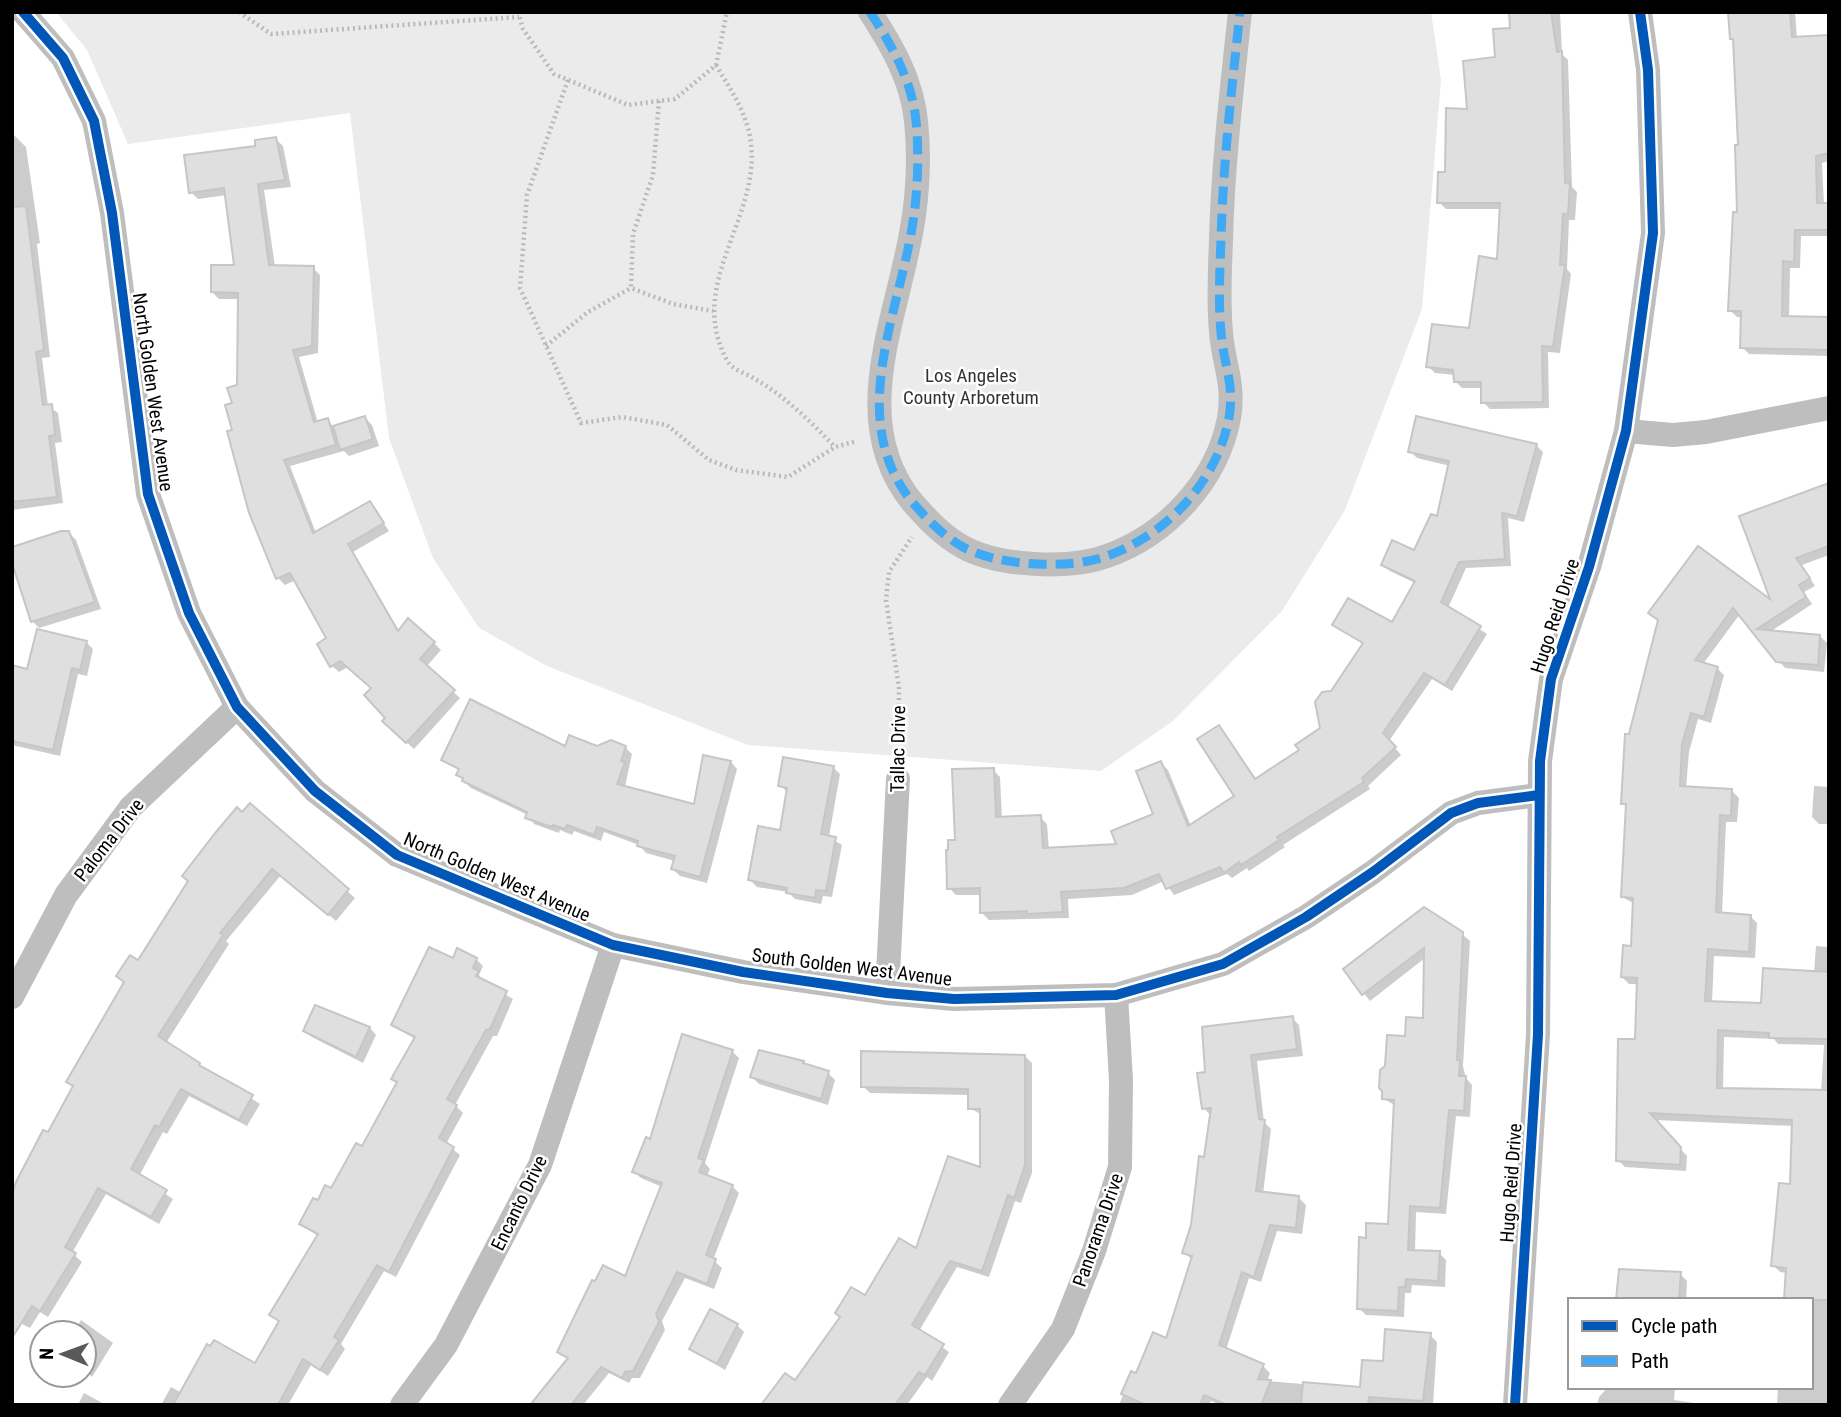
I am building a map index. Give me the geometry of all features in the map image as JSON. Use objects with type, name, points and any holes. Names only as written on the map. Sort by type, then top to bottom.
[{"type":"street","name":"North Golden West Avenue","points":[[23,12],[62,58],[94,121],[111,213],[148,494],[189,612],[237,707],[315,791],[397,855],[613,945]]},
{"type":"street","points":[[870,12],[900,59],[916,120],[914,213],[887,332],[879,387],[880,434],[898,484],[946,537],[976,554],[1056,564],[1099,559],[1135,546],[1170,520],[1194,493],[1216,458],[1229,417],[1230,374],[1221,335],[1220,268],[1240,12]]},
{"type":"street","name":"Hugo Reid Drive","points":[[1515,1405],[1538,1034],[1540,761],[1551,679],[1589,567],[1626,431],[1653,233],[1648,70],[1640,12]]},
{"type":"street","points":[[1626,431],[1673,435],[1706,432],[1829,408]]},
{"type":"street","name":"Paloma Drive","points":[[12,997],[66,895],[131,807],[237,707]]},
{"type":"street","name":"Tallac Drive","points":[[887,993],[898,779]]},
{"type":"street","name":"South Golden West Avenue","points":[[613,945],[743,972],[887,993],[954,999],[1116,995],[1223,964],[1317,909],[1451,813],[1478,803],[1539,795]]},
{"type":"street","name":"Encanto Drive","points":[[402,1405],[446,1345],[540,1165],[613,945]]},
{"type":"street","name":"Panorama Drive","points":[[1010,1405],[1063,1329],[1094,1251],[1120,1167],[1121,1080],[1116,995]]},
{"type":"path","points":[[239,12],[271,34],[519,15],[523,29],[554,74],[628,105],[675,99],[716,65],[727,12]]},
{"type":"path","points":[[716,65],[738,101],[749,134],[749,185],[713,298],[713,327],[730,365],[796,407],[835,447]]},
{"type":"path","points":[[568,80],[527,195],[520,288],[581,423],[622,417],[667,425],[709,460],[736,470],[788,477],[835,447],[880,434]]},
{"type":"path","points":[[631,288],[633,234],[653,175],[659,101]]},
{"type":"path","points":[[545,346],[588,312],[631,288],[673,303],[713,310]]},
{"type":"green space","name":"Los Angeles County Arboretum","points":[[56,12],[1431,12],[1441,80],[1422,309],[1345,510],[1282,611],[1173,721],[1101,771],[748,745],[547,666],[479,628],[433,558],[389,438],[350,113],[128,144],[87,50]]},
{"type":"building","points":[[1509,12],[1551,12],[1557,52],[1562,51],[1565,183],[1570,184],[1568,214],[1563,214],[1560,265],[1565,265],[1553,347],[1542,346],[1543,402],[1481,403],[1481,382],[1454,382],[1453,370],[1426,367],[1432,324],[1469,328],[1479,256],[1497,259],[1500,203],[1437,203],[1438,172],[1445,172],[1446,108],[1467,109],[1463,61],[1495,57],[1493,29],[1510,28]]},
{"type":"building","points":[[1728,12],[1790,12],[1792,37],[1829,35],[1829,153],[1816,156],[1817,203],[1829,203],[1829,230],[1795,230],[1794,262],[1783,261],[1782,316],[1829,317],[1829,350],[1740,348],[1741,311],[1728,311],[1733,212],[1737,212],[1735,145],[1738,145],[1733,39],[1730,39]]},
{"type":"building","points":[[276,137],[285,180],[258,184],[269,265],[314,266],[312,346],[293,350],[314,422],[328,418],[336,445],[284,460],[313,533],[370,501],[384,523],[348,544],[398,631],[408,618],[435,642],[420,659],[455,690],[406,743],[382,721],[385,718],[364,695],[371,688],[340,661],[330,667],[317,644],[326,638],[290,573],[276,579],[249,513],[227,431],[232,430],[225,405],[232,403],[227,388],[237,385],[238,293],[211,292],[211,265],[234,265],[224,188],[189,193],[184,155],[255,146],[255,140]]},
{"type":"building","points":[[26,206],[44,350],[36,352],[43,405],[52,404],[55,435],[49,436],[57,497],[12,502],[12,207]]},
{"type":"building","points":[[365,416],[373,439],[340,450],[333,426]]},
{"type":"building","points":[[1416,416],[1537,444],[1517,516],[1502,513],[1505,559],[1459,562],[1441,602],[1481,626],[1445,685],[1424,673],[1383,733],[1396,747],[1362,778],[1364,782],[1277,837],[1279,840],[1241,865],[1239,862],[1224,873],[1220,867],[1166,889],[1159,874],[1124,888],[1061,892],[1063,912],[1027,914],[1027,911],[980,913],[980,888],[947,889],[946,850],[948,840],[955,840],[952,769],[994,768],[996,817],[1041,815],[1043,848],[1116,844],[1111,831],[1153,814],[1136,771],[1161,761],[1188,826],[1234,796],[1197,739],[1219,725],[1255,779],[1299,750],[1295,745],[1320,728],[1315,702],[1322,692],[1331,691],[1363,643],[1332,625],[1348,598],[1392,622],[1415,581],[1381,565],[1392,540],[1414,550],[1431,514],[1437,516],[1449,461],[1408,452]]},
{"type":"building","points":[[1829,483],[1829,546],[1796,558],[1810,578],[1799,585],[1806,597],[1757,629],[1820,635],[1818,665],[1776,662],[1733,608],[1695,660],[1718,667],[1704,717],[1691,713],[1682,744],[1680,786],[1732,789],[1731,816],[1720,815],[1716,912],[1751,915],[1749,952],[1708,949],[1705,1001],[1761,1003],[1763,968],[1829,972],[1829,1039],[1769,1038],[1769,1033],[1718,1030],[1717,1088],[1829,1090],[1829,1300],[1784,1298],[1786,1268],[1771,1266],[1779,1183],[1790,1184],[1792,1120],[1650,1113],[1681,1147],[1680,1165],[1616,1161],[1618,1039],[1635,1039],[1637,978],[1621,977],[1623,945],[1631,946],[1633,898],[1621,897],[1626,804],[1621,804],[1625,734],[1629,734],[1658,620],[1648,613],[1698,546],[1770,599],[1739,516]]},
{"type":"building","points":[[61,531],[69,531],[95,602],[31,622],[12,563],[12,547]]},
{"type":"building","points":[[37,629],[87,641],[80,670],[72,668],[53,750],[12,741],[12,665],[27,669]]},
{"type":"building","points":[[470,699],[565,746],[569,735],[597,746],[611,740],[626,746],[621,761],[625,762],[617,784],[694,804],[703,755],[731,761],[700,877],[671,869],[675,856],[637,846],[638,841],[597,827],[594,835],[567,825],[565,829],[553,825],[552,827],[525,818],[527,812],[462,781],[463,778],[456,775],[459,769],[441,760]]},
{"type":"building","points":[[783,757],[834,766],[821,834],[836,837],[826,891],[816,890],[815,898],[786,893],[787,888],[748,880],[758,826],[780,830],[787,788],[778,786]]},
{"type":"building","points":[[250,803],[349,889],[328,915],[272,869],[220,933],[223,935],[158,1036],[200,1063],[199,1065],[253,1095],[239,1120],[181,1089],[159,1127],[155,1125],[131,1169],[167,1190],[151,1217],[98,1188],[65,1247],[76,1253],[40,1311],[32,1306],[12,1338],[12,1195],[16,1182],[43,1130],[48,1132],[73,1086],[66,1082],[124,982],[116,976],[130,955],[138,960],[188,881],[182,876],[216,832],[237,807],[242,812]]},
{"type":"building","points":[[1424,907],[1463,932],[1457,1060],[1460,1060],[1459,1076],[1466,1076],[1464,1111],[1449,1110],[1440,1208],[1410,1206],[1408,1250],[1440,1251],[1438,1281],[1406,1279],[1405,1287],[1399,1287],[1398,1311],[1357,1309],[1359,1237],[1366,1238],[1366,1223],[1388,1224],[1394,1100],[1382,1099],[1382,1091],[1379,1088],[1380,1070],[1385,1066],[1387,1035],[1405,1036],[1406,1017],[1423,1018],[1424,948],[1362,995],[1343,969]]},
{"type":"building","points":[[429,947],[453,958],[457,948],[477,958],[473,968],[479,971],[476,976],[507,991],[490,1029],[486,1030],[447,1099],[457,1105],[439,1138],[454,1147],[389,1272],[377,1265],[334,1337],[339,1340],[320,1370],[303,1359],[278,1405],[173,1405],[207,1344],[210,1346],[214,1340],[255,1363],[279,1321],[269,1315],[318,1234],[299,1224],[313,1198],[318,1200],[325,1185],[331,1188],[356,1143],[362,1146],[397,1082],[391,1079],[415,1037],[391,1025]]},
{"type":"building","points":[[315,1005],[370,1027],[356,1057],[303,1031]]},
{"type":"building","points":[[1293,1016],[1297,1049],[1251,1055],[1259,1119],[1265,1120],[1256,1191],[1299,1196],[1296,1228],[1270,1225],[1254,1277],[1242,1272],[1219,1345],[1264,1364],[1258,1379],[1271,1380],[1261,1405],[1227,1405],[1204,1395],[1200,1405],[1146,1405],[1121,1394],[1131,1371],[1136,1373],[1153,1332],[1166,1338],[1192,1256],[1182,1253],[1191,1225],[1199,1156],[1204,1157],[1211,1108],[1202,1109],[1197,1073],[1205,1072],[1202,1027]]},
{"type":"building","points":[[682,1034],[733,1050],[698,1158],[704,1160],[699,1172],[733,1185],[706,1255],[716,1259],[707,1284],[677,1272],[656,1314],[659,1322],[633,1371],[625,1372],[622,1378],[601,1367],[571,1405],[530,1405],[568,1358],[557,1352],[592,1280],[595,1281],[603,1265],[625,1276],[662,1183],[632,1172],[646,1137],[650,1139]]},
{"type":"building","points":[[759,1050],[804,1061],[803,1063],[829,1071],[821,1099],[750,1077]]},
{"type":"building","points":[[861,1051],[1025,1055],[1025,1165],[1014,1198],[1008,1195],[982,1271],[950,1261],[912,1325],[944,1344],[925,1375],[919,1372],[895,1405],[761,1405],[785,1373],[795,1380],[840,1317],[835,1313],[851,1287],[865,1295],[899,1238],[916,1248],[948,1156],[980,1167],[980,1109],[968,1109],[968,1089],[861,1087]]},
{"type":"building","points":[[1619,1269],[1681,1272],[1679,1298],[1616,1298]]},
{"type":"building","points":[[710,1309],[738,1324],[717,1364],[689,1349]]},
{"type":"building","points":[[1385,1329],[1431,1333],[1423,1401],[1369,1397],[1368,1405],[1301,1405],[1303,1382],[1360,1387],[1362,1360],[1383,1361]]},
{"type":"marked path","points":[[870,12],[905,77],[914,106],[918,144],[914,215],[890,325],[879,399],[882,435],[892,470],[913,503],[942,533],[956,543],[995,558],[1034,564],[1092,560],[1129,547],[1149,535],[1186,503],[1201,484],[1223,441],[1231,394],[1222,343],[1219,286],[1228,125],[1240,12]]},
{"type":"cycle path","points":[[23,12],[63,58],[94,121],[112,213],[148,494],[189,613],[237,707],[315,791],[397,855],[613,945],[743,972],[887,993],[954,999],[1116,995],[1223,964],[1306,917],[1373,872],[1451,813],[1478,803],[1539,795]]},
{"type":"cycle path","points":[[1515,1405],[1538,1034],[1540,761],[1551,679],[1589,567],[1626,431],[1653,233],[1648,70],[1640,12]]}]
